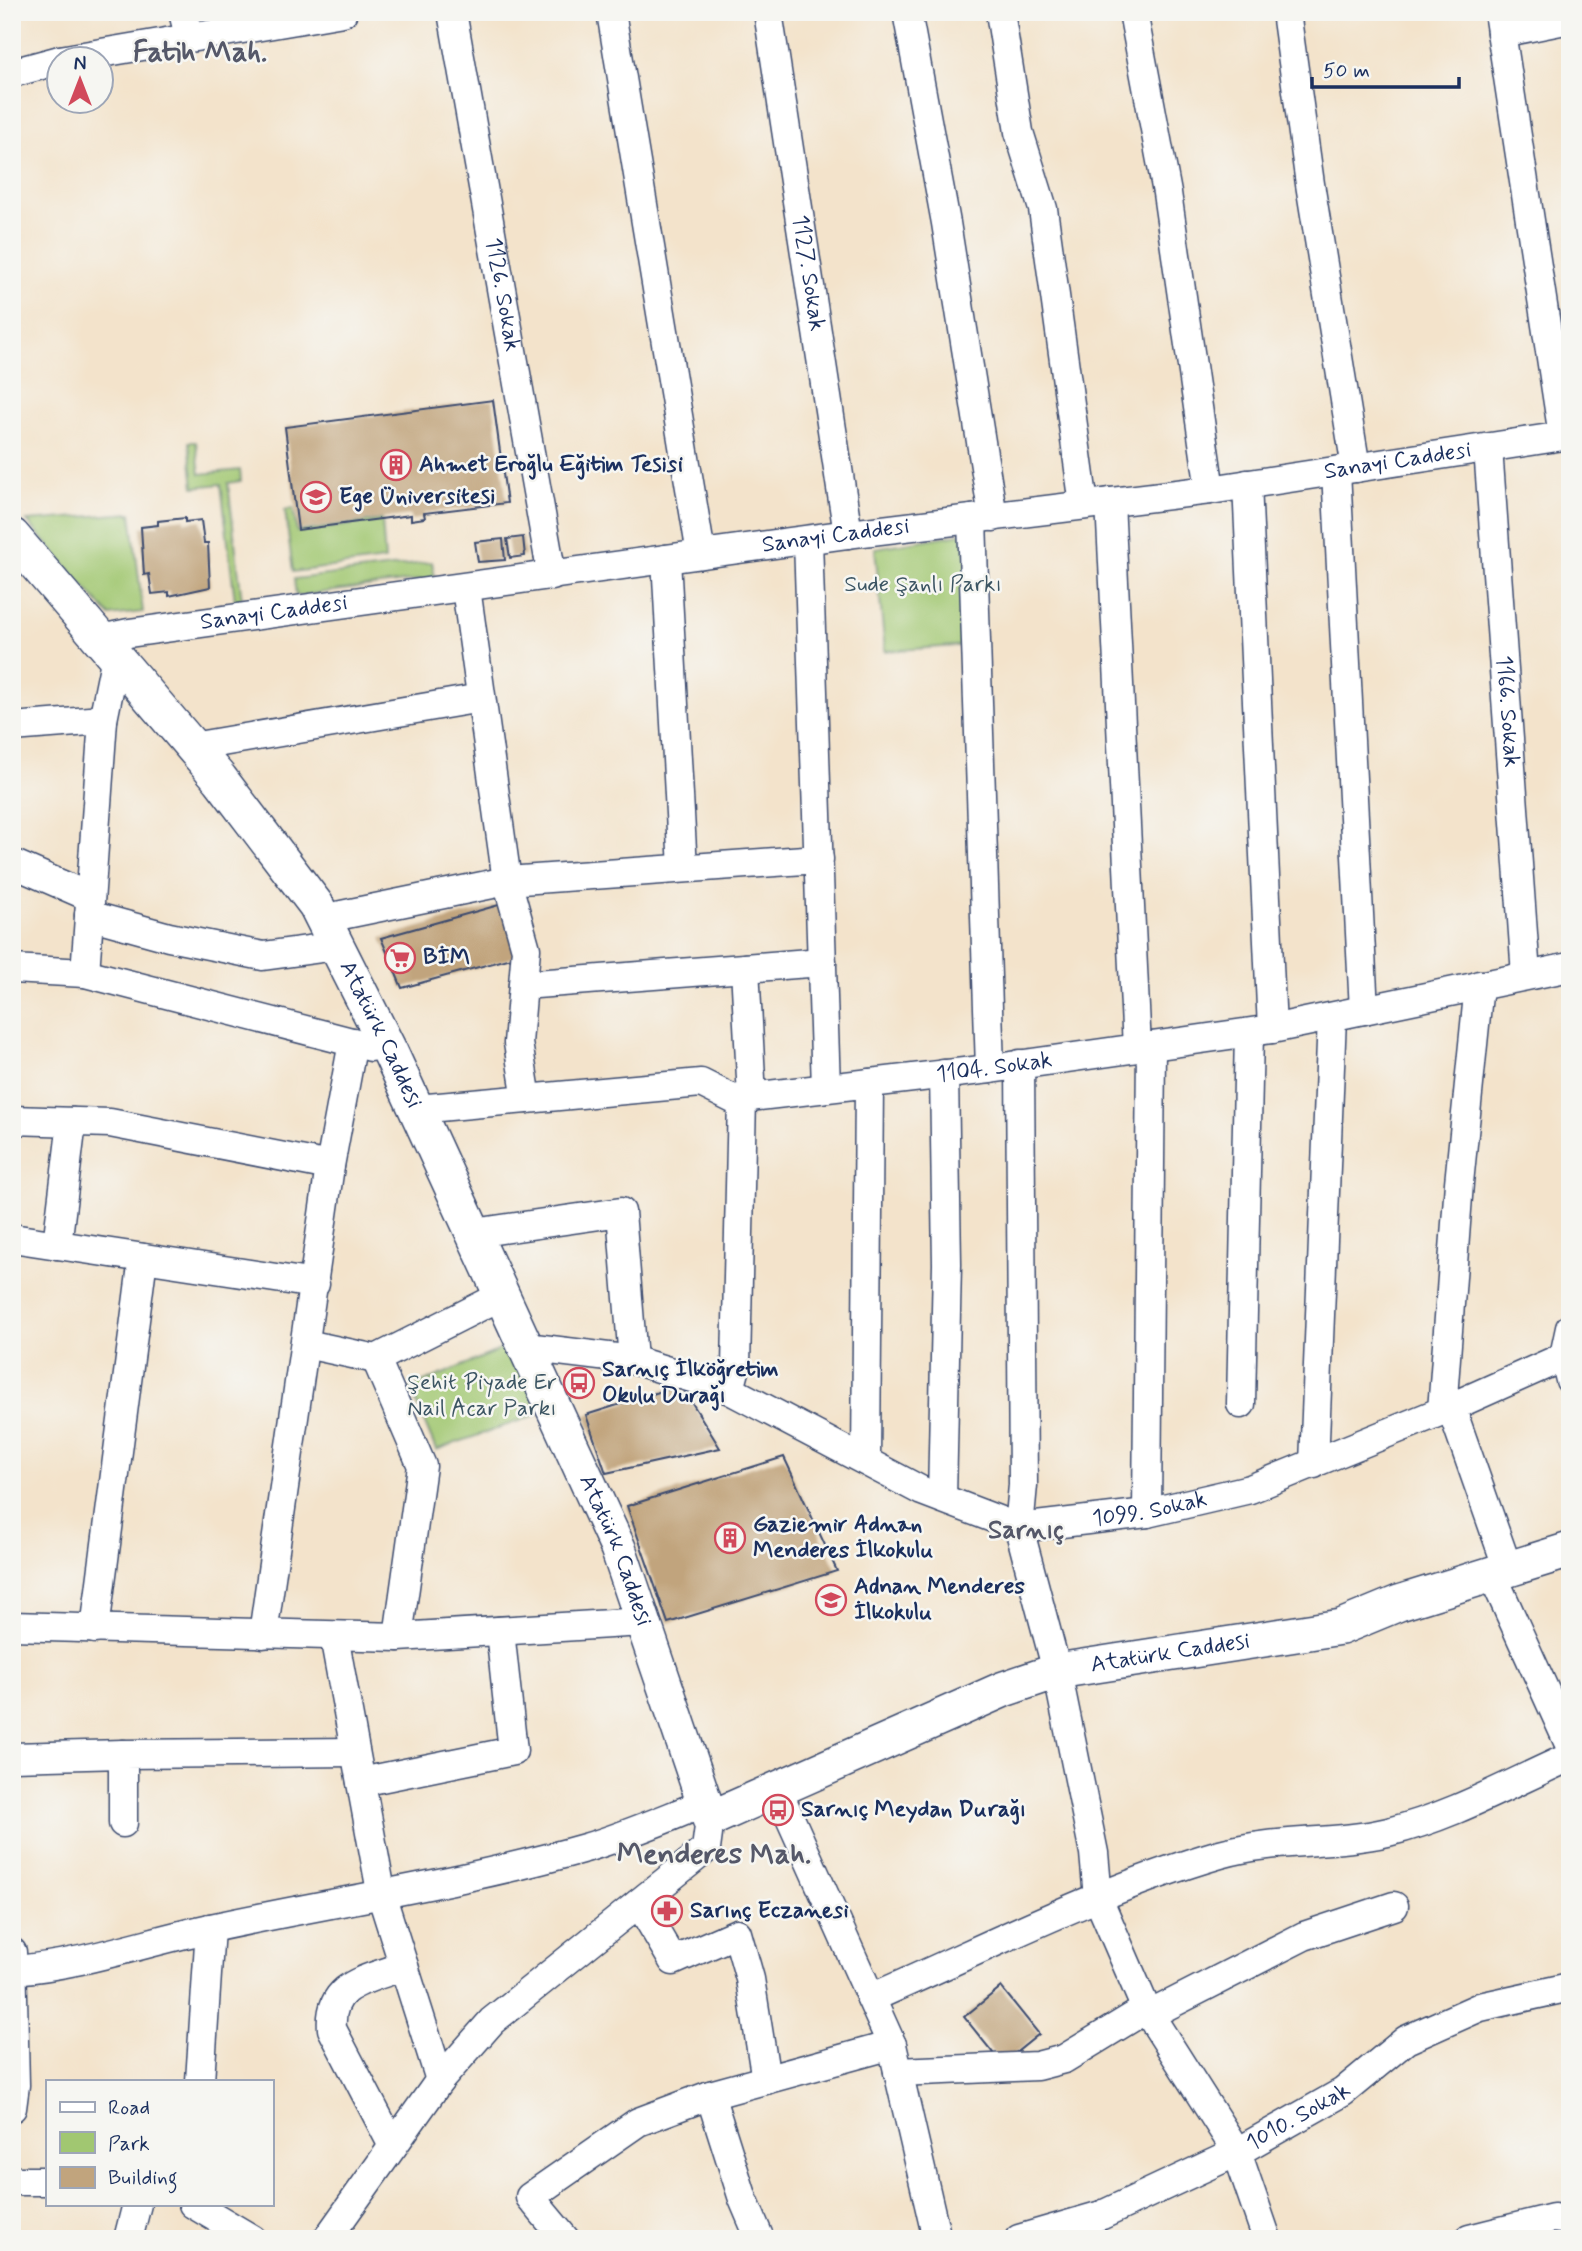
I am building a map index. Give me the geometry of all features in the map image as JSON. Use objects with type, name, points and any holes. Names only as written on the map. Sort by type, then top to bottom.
[{"type":"main road","name":"Atatürk Caddesi","points":[[12,536],[192,747],[316,905],[417,1109],[618,1548],[708,1811],[777,1789],[1004,1689],[1057,1671],[1341,1627],[1399,1603],[1570,1550]]},
{"type":"street","points":[[109,46],[186,24],[343,12]]},
{"type":"street","name":"1126. Sokak","points":[[452,12],[552,576]]},
{"type":"street","points":[[611,12],[701,554]]},
{"type":"street","name":"1127. Sokak","points":[[768,12],[848,534]]},
{"type":"street","points":[[907,12],[946,223],[982,518],[990,1069]]},
{"type":"street","points":[[1000,12],[1019,132],[1043,209],[1097,504],[1144,1047],[1147,1513]]},
{"type":"street","points":[[1133,12],[1167,193],[1210,490]]},
{"type":"street","points":[[1286,12],[1346,469],[1363,1010]]},
{"type":"street","points":[[1566,436],[1500,22],[1570,19]]},
{"type":"street","points":[[12,73],[46,64]]},
{"type":"street","name":"Sanayi Caddesi","points":[[108,648],[129,633],[848,534],[1210,490],[1566,436]]},
{"type":"street","name":"1166. Sokak","points":[[1488,447],[1527,975]]},
{"type":"street","points":[[1241,1404],[1260,1031],[1247,484]]},
{"type":"street","points":[[808,540],[826,1088]]},
{"type":"street","points":[[666,559],[684,868]]},
{"type":"street","points":[[466,588],[508,881],[526,948],[519,1043],[527,1099]]},
{"type":"street","points":[[85,972],[108,648]]},
{"type":"street","points":[[192,747],[481,698]]},
{"type":"street","points":[[12,727],[103,720]]},
{"type":"street","points":[[12,863],[90,906],[169,937],[263,956],[330,932],[508,881],[819,859]]},
{"type":"street","points":[[523,985],[822,962]]},
{"type":"street","name":"1104. Sokak","points":[[417,1109],[701,1083],[733,1099],[990,1069],[1260,1031],[1570,967]]},
{"type":"street","points":[[730,1390],[736,1367],[747,1098],[745,968]]},
{"type":"street","points":[[12,969],[85,972],[390,1052]]},
{"type":"street","points":[[1479,985],[1459,1183],[1446,1409],[1500,1572],[1570,1746]]},
{"type":"street","points":[[1314,1464],[1332,1017]]},
{"type":"street","points":[[263,1634],[330,1166],[353,1042]]},
{"type":"street","points":[[1020,1064],[1023,1485],[1019,1528],[1057,1671],[1094,1853],[1098,1898],[1147,2012],[1237,2152],[1267,2239]]},
{"type":"street","points":[[942,1498],[947,1264],[944,1074]]},
{"type":"street","points":[[866,1461],[869,1083]]},
{"type":"street","points":[[12,1121],[110,1123],[330,1166]]},
{"type":"street","points":[[57,1245],[72,1122]]},
{"type":"street","points":[[474,1233],[621,1212],[633,1360]]},
{"type":"street","points":[[12,1238],[315,1284]]},
{"type":"street","points":[[94,1629],[143,1258]]},
{"type":"street","points":[[306,1344],[376,1359],[503,1295]]},
{"type":"street","points":[[1568,1364],[1570,1328]]},
{"type":"street","name":"1099. Sokak","points":[[526,1347],[633,1360],[730,1390],[942,1498],[1019,1528],[1147,1513],[1250,1489],[1446,1409],[1568,1364]]},
{"type":"street","points":[[376,1359],[422,1466],[398,1637]]},
{"type":"street","points":[[12,1626],[398,1637],[643,1622]]},
{"type":"street","points":[[360,1782],[513,1751],[499,1631]]},
{"type":"street","points":[[334,1636],[382,1896],[440,2080]]},
{"type":"street","points":[[12,1757],[355,1752]]},
{"type":"street","points":[[123,1754],[123,1823]]},
{"type":"street","points":[[871,1998],[1098,1898],[1167,1871],[1224,1853],[1280,1841],[1387,1833],[1436,1817],[1570,1757]]},
{"type":"street","points":[[777,1789],[871,1998],[895,2058],[937,2239]]},
{"type":"street","points":[[12,2108],[15,2085],[13,1961],[53,1967],[210,1928],[382,1896],[588,1847],[708,1811],[706,1849],[492,2021],[440,2080],[327,2239]]},
{"type":"street","points":[[639,1903],[673,1961],[737,1933],[750,1979],[766,2080]]},
{"type":"street","points":[[565,2239],[530,2197],[638,2122],[710,2095],[766,2080],[895,2058],[1037,2066],[1064,2059],[1147,2012],[1304,1936],[1394,1906]]},
{"type":"street","points":[[200,2080],[210,1928]]},
{"type":"street","points":[[393,2146],[332,2029],[330,2010],[343,1989],[404,1966]]},
{"type":"street","name":"1010. Sokak","points":[[1019,2239],[1102,2215],[1237,2152],[1343,2092],[1406,2040],[1480,2007],[1570,1987]]},
{"type":"street","points":[[710,2095],[743,2199],[760,2239]]},
{"type":"street","points":[[12,2181],[46,2181]]},
{"type":"street","points":[[128,2239],[136,2206]]},
{"type":"street","points":[[197,2206],[252,2239]]},
{"type":"street","points":[[1469,2239],[1553,2218],[1570,2220]]},
{"type":"green space","points":[[189,442],[196,442],[200,474],[240,470],[241,481],[228,483],[242,600],[235,601],[221,484],[194,487]]},
{"type":"green space","points":[[293,508],[297,532],[382,520],[385,560],[293,572],[285,510]]},
{"type":"green space","points":[[131,513],[143,612],[110,616],[27,521]]},
{"type":"green space","name":"Sude Şanlı Parkı","points":[[966,533],[970,645],[885,651],[875,548]]},
{"type":"green space","points":[[432,562],[435,578],[296,596],[294,579]]},
{"type":"green space","name":"Şehit Piyade Er Nail Acar Parkı","points":[[511,1345],[539,1414],[436,1450],[410,1388]]},
{"type":"building","name":"Ahmet Eroğlu Eğitim Tesisi","points":[[493,400],[507,503],[424,513],[425,518],[411,520],[411,515],[298,530],[285,427]]},
{"type":"building","points":[[185,518],[185,522],[201,520],[204,543],[208,543],[210,587],[169,596],[169,592],[152,594],[149,574],[144,575],[141,527],[158,525],[158,521]]},
{"type":"building","points":[[523,537],[525,556],[510,558],[507,539]]},
{"type":"building","points":[[503,539],[505,560],[478,562],[475,542]]},
{"type":"building","points":[[506,903],[519,956],[402,988],[381,938]]},
{"type":"building","points":[[681,1385],[720,1448],[606,1473],[586,1415]]},
{"type":"building","name":"Gaziemir Adnan Menderes İlkokulu","points":[[784,1457],[837,1571],[668,1623],[627,1506]]},
{"type":"building","points":[[1001,1987],[1039,2034],[1002,2064],[964,2017]]},
{"type":"place","name":"Ahmet Eroğlu Eğitim Tesisi","points":[[396,465]]},
{"type":"place","name":"Ege Üniversitesi","points":[[316,497]]},
{"type":"place","name":"BİM","points":[[400,958]]},
{"type":"place","name":"Sarnıç İlköğretim Okulu Durağı","points":[[579,1383]]},
{"type":"place","name":"Gaziemir Adnan Menderes İlkokulu","points":[[730,1538]]},
{"type":"place","name":"Adnan Menderes İlkokulu","points":[[831,1600]]},
{"type":"place","name":"Sarnıç Meydan Durağı","points":[[778,1810]]},
{"type":"place","name":"Sarınç Eczanesi","points":[[667,1911]]},
{"type":"district","name":"Fatih Mah.","points":[[200,52]]},
{"type":"district","name":"Sarnıç","points":[[1026,1531]]},
{"type":"district","name":"Menderes Mah.","points":[[714,1854]]}]
